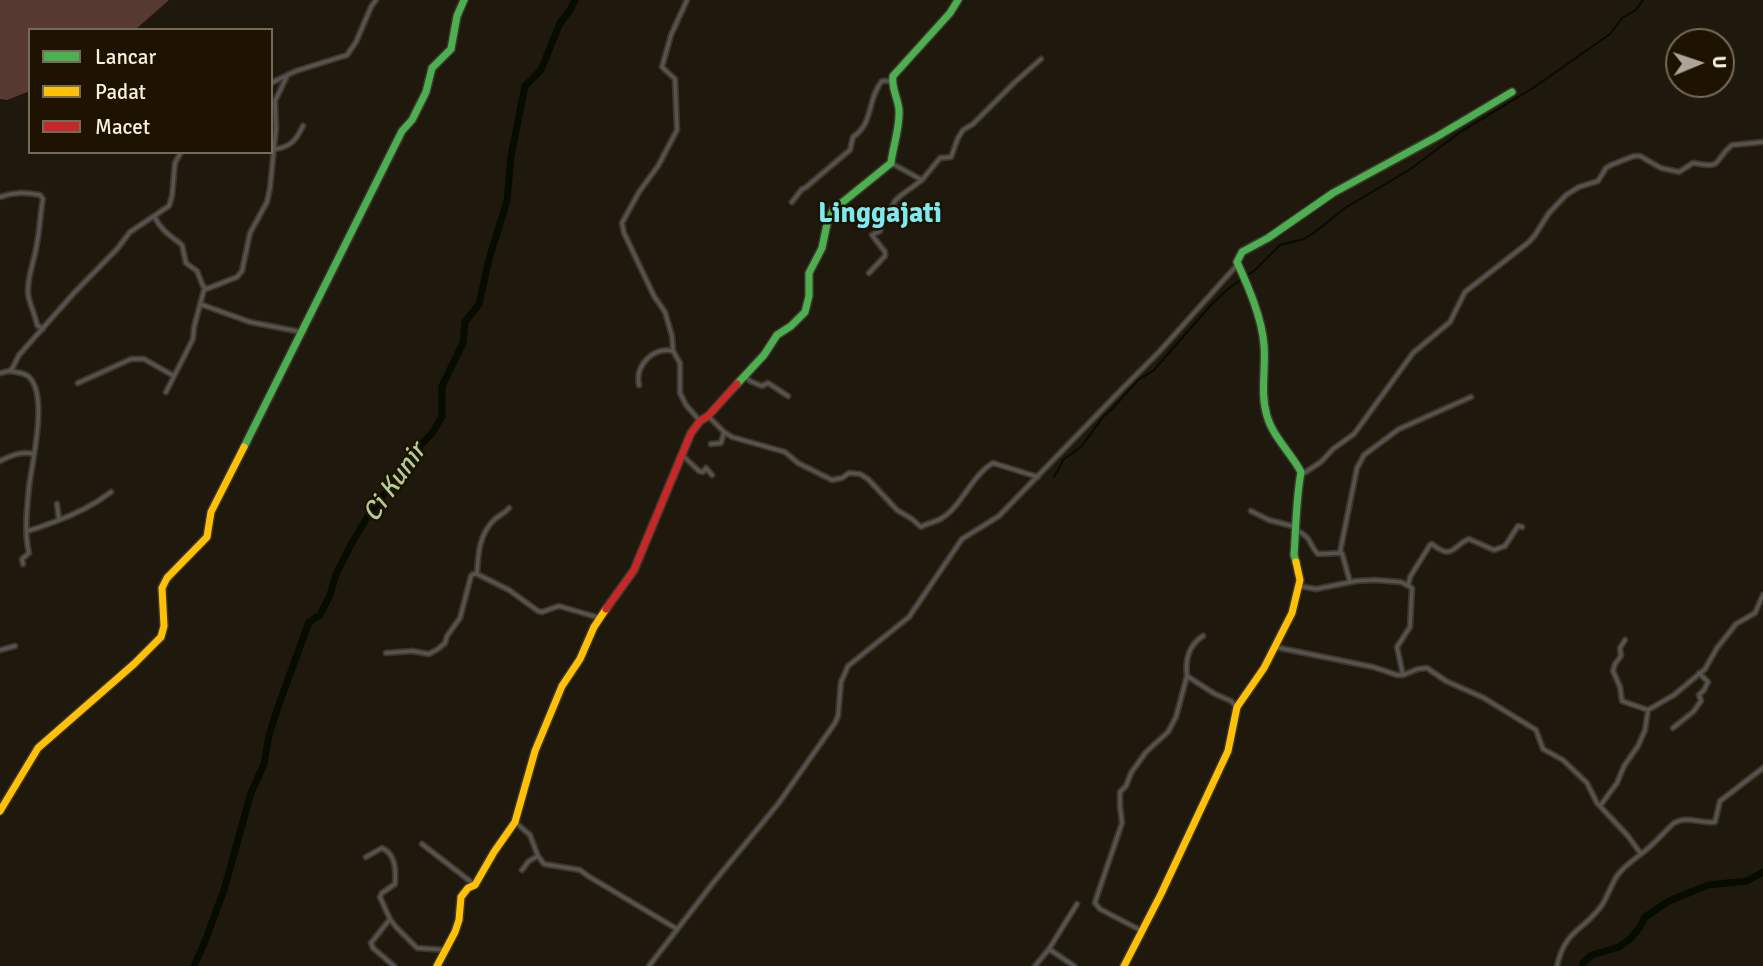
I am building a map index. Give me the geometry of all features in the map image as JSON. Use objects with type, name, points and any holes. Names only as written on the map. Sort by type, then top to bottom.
[{"type":"street","points":[[278,92],[273,82],[349,54],[376,0]]},
{"type":"street","points":[[0,811],[38,748],[161,637],[164,626],[163,585],[206,537],[211,513],[402,131],[417,111],[427,89],[432,68],[451,49],[457,16],[464,0]]},
{"type":"street","points":[[687,0],[671,35],[662,67],[675,79],[677,130],[622,223],[624,233],[654,296],[665,310],[673,351],[680,363],[679,386],[682,398],[700,421]]},
{"type":"street","points":[[437,966],[458,923],[460,897],[467,888],[475,885],[515,822],[536,751],[562,686],[600,618],[634,570],[691,433],[764,355],[777,335],[805,312],[809,296],[809,273],[822,248],[833,210],[891,163],[898,136],[899,115],[891,81],[958,0]]},
{"type":"street","points":[[869,273],[885,256],[872,234],[880,231],[900,196],[922,180],[940,158],[951,157],[963,130],[973,124],[1041,59]]},
{"type":"street","points":[[206,288],[233,279],[242,271],[250,233],[267,202],[275,149],[274,104],[287,76]]},
{"type":"street","points":[[792,202],[802,189],[850,150],[852,137],[856,136],[866,123],[878,85],[881,81],[891,81]]},
{"type":"street","points":[[1125,966],[1228,751],[1237,707],[1275,647],[1292,613],[1299,586],[1300,577],[1294,555],[1301,469],[1267,418],[1264,345],[1253,297],[1238,259],[1242,252],[1268,238],[1333,193],[1512,92]]},
{"type":"street","points":[[275,149],[290,145],[303,126]]},
{"type":"street","points":[[1301,475],[1354,434],[1413,353],[1450,322],[1465,292],[1529,242],[1555,206],[1573,190],[1594,183],[1606,168],[1634,156],[1640,156],[1661,168],[1679,172],[1693,163],[1706,166],[1717,163],[1732,145],[1763,142]]},
{"type":"street","points":[[10,371],[19,355],[130,232],[166,209],[170,202],[175,163],[180,154]]},
{"type":"street","points":[[891,163],[922,180]]},
{"type":"street","points":[[0,197],[21,192],[40,195],[43,199],[28,294],[30,305],[36,314],[37,325],[43,329]]},
{"type":"street","points":[[154,217],[165,232],[182,245],[187,263],[197,271],[206,288]]},
{"type":"street","points":[[649,966],[778,804],[835,723],[841,682],[848,666],[909,617],[962,539],[996,519],[1240,268]]},
{"type":"street","points":[[166,392],[193,339],[206,288]]},
{"type":"street","points":[[200,304],[250,322],[301,332]]},
{"type":"street","points":[[639,385],[637,374],[648,358],[663,349],[673,351]]},
{"type":"street","points":[[78,383],[131,359],[144,359],[174,376]]},
{"type":"street","points":[[0,373],[10,371],[26,374],[32,380],[39,409],[29,486],[26,536],[29,553],[22,561],[23,564]]},
{"type":"street","points":[[745,376],[762,386],[768,383],[788,396]]},
{"type":"street","points":[[1340,552],[1357,468],[1364,455],[1399,429],[1471,397]]},
{"type":"street","points":[[708,416],[732,437],[781,450],[798,463],[832,480],[849,473],[860,474],[897,510],[921,527],[943,518],[986,467],[993,463],[1038,477]]},
{"type":"street","points":[[712,444],[721,443],[724,432]]},
{"type":"street","points":[[0,461],[19,453],[34,454]]},
{"type":"street","points":[[682,455],[699,471],[703,472],[706,468],[712,475]]},
{"type":"street","points":[[27,531],[71,517],[88,509],[111,492]]},
{"type":"street","points":[[57,504],[59,520]]},
{"type":"street","points":[[477,574],[478,557],[485,532],[494,520],[509,508]]},
{"type":"street","points":[[1251,511],[1307,536],[1318,554],[1340,552]]},
{"type":"street","points":[[1408,586],[1430,545],[1452,553],[1469,539],[1494,550],[1505,546],[1518,526],[1522,527]]},
{"type":"street","points":[[1340,552],[1343,554],[1350,582]]},
{"type":"street","points":[[386,653],[412,651],[429,654],[445,643],[460,618],[471,576],[474,574],[509,590],[538,611],[561,606],[600,618]]},
{"type":"street","points":[[1299,586],[1316,589],[1362,580],[1394,580],[1412,588],[1410,627],[1397,647],[1403,675]]},
{"type":"street","points":[[1625,640],[1613,671],[1620,687],[1621,699],[1624,703],[1648,710],[1674,695],[1707,667],[1717,648],[1737,624],[1755,613],[1763,595]]},
{"type":"street","points":[[1142,931],[1100,909],[1095,903],[1122,823],[1120,792],[1146,752],[1168,732],[1176,717],[1187,676],[1190,649],[1196,640],[1203,636]]},
{"type":"street","points":[[0,650],[15,646]]},
{"type":"street","points":[[1275,647],[1373,667],[1397,675],[1427,668],[1446,681],[1484,698],[1529,724],[1539,735],[1543,749],[1563,760],[1587,783],[1600,806],[1641,854]]},
{"type":"street","points":[[1673,728],[1693,712],[1701,701],[1699,695],[1707,682],[1699,673]]},
{"type":"street","points":[[1187,676],[1237,707]]},
{"type":"street","points":[[1600,806],[1638,746],[1645,730],[1648,710]]},
{"type":"street","points":[[1557,966],[1564,945],[1572,933],[1600,908],[1617,876],[1679,820],[1715,822],[1720,801],[1763,768]]},
{"type":"street","points":[[515,822],[530,835],[544,864],[580,870],[677,929]]},
{"type":"street","points":[[422,844],[475,885]]},
{"type":"street","points":[[366,857],[382,848],[393,858],[396,884],[380,897],[396,927],[417,948],[447,950]]},
{"type":"street","points":[[522,870],[529,861],[538,856]]},
{"type":"street","points":[[1035,966],[1077,904]]},
{"type":"street","points":[[390,919],[370,943],[394,966]]},
{"type":"street","points":[[1049,949],[1074,966]]},
{"type":"shaded area","points":[[0,0],[169,0],[137,28],[28,28],[28,92],[7,100],[0,99]]},
{"type":"waterway","name":"Ci Kunir","points":[[194,966],[224,890],[251,793],[264,764],[269,735],[309,622],[320,615],[336,574],[370,513],[433,432],[442,416],[442,386],[463,343],[465,322],[479,304],[489,259],[507,201],[511,156],[525,86],[541,70],[560,23],[575,0]]},
{"type":"waterway","points":[[1054,477],[1064,459],[1081,447],[1103,417],[1138,380],[1153,371],[1211,305],[1255,270],[1280,245],[1304,239],[1345,208],[1409,170],[1459,133],[1533,88],[1610,34],[1622,18],[1636,10],[1643,0]]},
{"type":"waterway","points":[[1582,966],[1592,955],[1619,947],[1630,939],[1645,917],[1669,901],[1708,885],[1747,881],[1763,872]]},
{"type":"traffic: fast","points":[[244,447],[402,131],[412,120],[426,92],[432,68],[451,49],[457,16],[464,0]]},
{"type":"traffic: fast","points":[[737,384],[764,355],[777,335],[805,312],[809,296],[809,273],[822,248],[833,210],[891,163],[899,117],[893,76],[950,13],[958,0]]},
{"type":"traffic: fast","points":[[1296,562],[1294,555],[1301,472],[1273,431],[1267,416],[1264,399],[1263,335],[1254,302],[1237,262],[1242,252],[1268,238],[1333,193],[1512,92]]},
{"type":"traffic: slow","points":[[0,811],[38,748],[161,637],[164,626],[162,588],[167,578],[207,537],[211,512],[244,447]]},
{"type":"traffic: slow","points":[[1124,966],[1228,751],[1237,707],[1264,668],[1292,613],[1300,580],[1296,562]]},
{"type":"traffic: slow","points":[[437,966],[455,932],[461,897],[468,888],[475,885],[515,822],[535,751],[562,686],[580,659],[594,627],[606,609]]},
{"type":"traffic: jam","points":[[606,609],[634,570],[691,433],[737,384]]},
{"type":"district","name":"Linggajati","points":[[880,215]]}]
